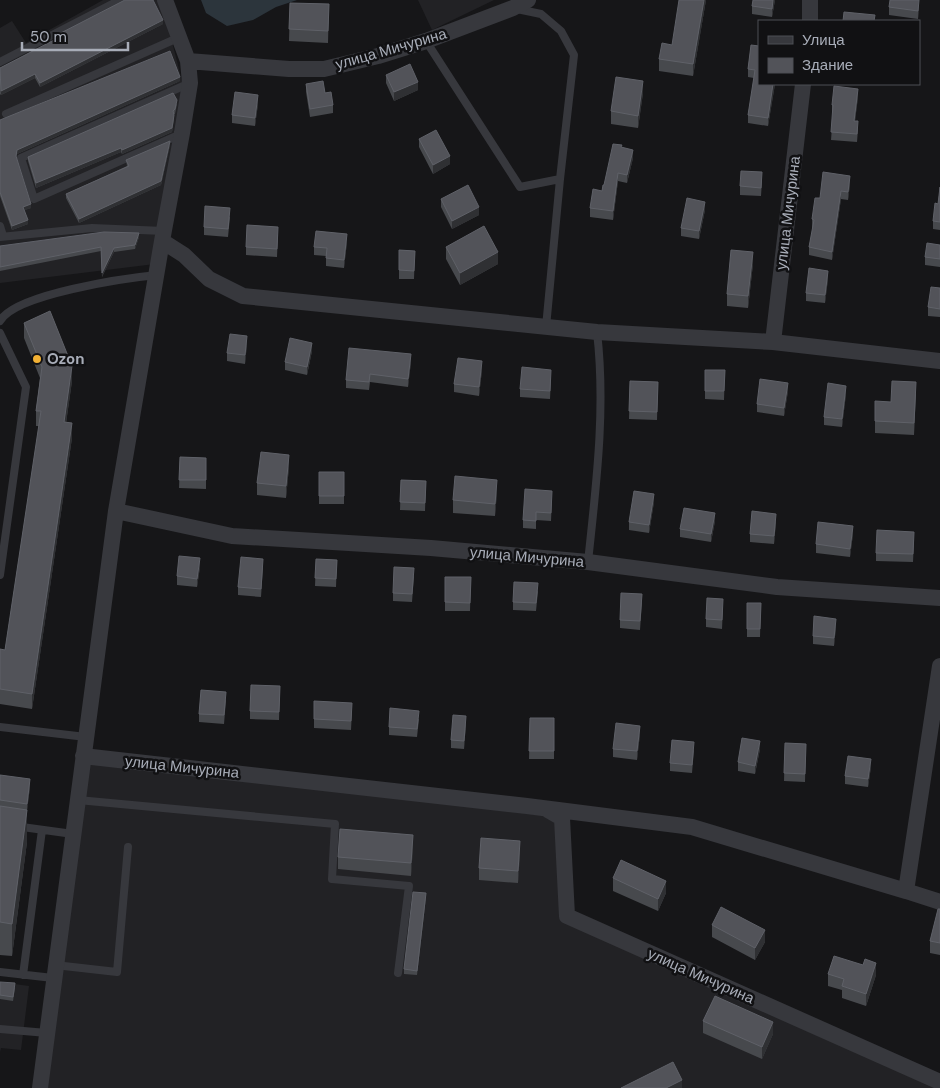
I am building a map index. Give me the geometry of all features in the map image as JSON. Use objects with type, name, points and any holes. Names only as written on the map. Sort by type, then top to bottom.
[{"type":"street","points":[[40,1088],[116,511],[190,83],[188,62],[165,0]]},
{"type":"street","name":"улица Мичурина","points":[[188,62],[289,69],[324,69],[378,56],[426,41],[528,0]]},
{"type":"street","points":[[810,0],[810,20]]},
{"type":"street","name":"улица Мичурина","points":[[773,342],[803,85]]},
{"type":"street","points":[[163,236],[209,279],[243,296],[597,332],[773,342],[940,361]]},
{"type":"street","name":"улица Мичурина","points":[[116,511],[232,536],[431,548],[588,562],[777,586],[940,598]]},
{"type":"street","points":[[906,891],[940,666]]},
{"type":"street","name":"улица Мичурина","points":[[83,756],[527,806],[692,827],[940,902]]},
{"type":"street","name":"улица Мичурина","points":[[548,810],[562,818],[567,916],[940,1082]]},
{"type":"lane","points":[[0,62],[120,0]]},
{"type":"lane","points":[[512,8],[541,14],[561,31],[574,55],[546,327]]},
{"type":"lane","points":[[6,114],[180,38]]},
{"type":"lane","points":[[426,41],[520,187],[560,179]]},
{"type":"lane","points":[[182,133],[34,199],[21,158],[190,83]]},
{"type":"lane","points":[[0,226],[2,236],[92,228],[163,236]]},
{"type":"lane","points":[[1,316],[25,302],[116,279],[157,275]]},
{"type":"lane","points":[[588,562],[600,447],[600,360],[597,332]]},
{"type":"lane","points":[[0,333],[26,387],[0,575]]},
{"type":"lane","points":[[0,727],[86,737]]},
{"type":"lane","points":[[77,800],[335,824],[332,879],[409,886],[398,973]]},
{"type":"lane","points":[[0,824],[73,834]]},
{"type":"lane","points":[[23,974],[42,830]]},
{"type":"lane","points":[[0,972],[23,974],[116,972],[128,847]]},
{"type":"lane","points":[[0,1029],[46,1033]]},
{"type":"shaded area","points":[[103,0],[158,0],[167,22],[184,89],[155,264],[0,283],[0,28],[12,21],[26,43]]},
{"type":"shaded area","points":[[201,0],[297,0],[276,7],[253,20],[227,26],[206,13]]},
{"type":"shaded area","points":[[418,0],[494,0],[432,30]]},
{"type":"shaded area","points":[[83,756],[562,818],[567,916],[940,1088],[40,1088]]},
{"type":"shaded area","points":[[0,982],[29,986],[21,1050],[1,1048],[0,1052]]},
{"type":"building","points":[[125,0],[153,0],[163,20],[40,83],[35,74],[1,91],[0,68],[56,39],[55,36]]},
{"type":"building","points":[[679,0],[704,0],[693,64],[659,59],[662,43],[672,45]]},
{"type":"building","points":[[753,0],[773,0],[772,9],[752,6]]},
{"type":"building","points":[[890,0],[919,0],[918,11],[889,7]]},
{"type":"building","points":[[290,3],[329,4],[328,31],[289,29]]},
{"type":"building","points":[[844,12],[875,15],[874,20],[843,20]]},
{"type":"building","points":[[751,45],[758,46],[758,85],[773,85],[768,118],[748,115],[755,70],[748,69]]},
{"type":"building","points":[[170,51],[180,77],[17,150],[16,156],[31,204],[23,207],[28,220],[12,226],[0,192],[0,120]]},
{"type":"building","points":[[410,64],[418,82],[394,92],[386,75]]},
{"type":"building","points":[[616,77],[643,81],[638,116],[611,111]]},
{"type":"building","points":[[323,81],[325,93],[331,92],[333,105],[310,109],[306,84]]},
{"type":"building","points":[[834,86],[858,89],[854,121],[858,121],[857,134],[831,132]]},
{"type":"building","points":[[235,92],[258,95],[255,118],[232,115]]},
{"type":"building","points":[[173,93],[177,100],[173,111],[172,128],[122,150],[121,148],[36,183],[28,157]]},
{"type":"building","points":[[436,130],[450,156],[433,165],[419,139]]},
{"type":"building","points":[[170,141],[161,181],[79,219],[66,194],[129,166],[126,160]]},
{"type":"building","points":[[613,144],[622,145],[621,147],[633,150],[627,175],[618,173],[613,211],[590,208],[593,189],[602,191]]},
{"type":"building","points":[[741,171],[762,172],[761,188],[740,186]]},
{"type":"building","points":[[823,172],[850,176],[848,192],[841,191],[832,252],[809,247],[814,220],[812,219],[815,198],[820,198]]},
{"type":"building","points":[[468,185],[479,207],[452,221],[441,199]]},
{"type":"building","points":[[940,187],[940,222],[933,221],[935,203],[938,204]]},
{"type":"building","points":[[687,198],[705,202],[699,231],[681,228]]},
{"type":"building","points":[[205,206],[230,208],[228,229],[204,227]]},
{"type":"building","points":[[247,225],[278,227],[277,249],[246,247]]},
{"type":"building","points":[[484,226],[498,252],[460,273],[446,247]]},
{"type":"building","points":[[316,231],[347,234],[344,260],[326,258],[327,248],[314,247]]},
{"type":"building","points":[[104,232],[139,233],[135,245],[114,248],[102,273],[101,247],[0,267],[0,246]]},
{"type":"building","points":[[927,243],[940,245],[940,259],[925,257]]},
{"type":"building","points":[[399,250],[415,251],[414,271],[399,270]]},
{"type":"building","points":[[731,250],[753,252],[748,296],[727,294]]},
{"type":"building","points":[[809,268],[828,271],[825,295],[806,293]]},
{"type":"building","points":[[931,287],[940,288],[940,309],[928,307]]},
{"type":"building","points":[[50,311],[72,366],[64,422],[72,423],[32,694],[0,689],[0,649],[5,650],[41,411],[36,411],[42,367],[24,323]]},
{"type":"building","points":[[230,334],[247,336],[245,355],[227,353]]},
{"type":"building","points":[[290,338],[312,343],[307,367],[285,362]]},
{"type":"building","points":[[349,348],[411,354],[408,379],[370,374],[369,382],[346,380]]},
{"type":"building","points":[[458,358],[482,361],[479,387],[454,384]]},
{"type":"building","points":[[522,367],[551,370],[550,391],[520,389]]},
{"type":"building","points":[[705,370],[725,370],[724,391],[705,391]]},
{"type":"building","points":[[760,379],[788,383],[784,408],[757,404]]},
{"type":"building","points":[[630,381],[658,382],[657,412],[629,411]]},
{"type":"building","points":[[892,381],[916,382],[914,423],[875,421],[875,401],[891,402]]},
{"type":"building","points":[[828,383],[846,386],[842,419],[824,417]]},
{"type":"building","points":[[261,452],[289,455],[286,486],[257,483]]},
{"type":"building","points":[[180,457],[206,458],[206,480],[179,480]]},
{"type":"building","points":[[319,472],[344,472],[344,496],[319,496]]},
{"type":"building","points":[[455,476],[497,480],[495,504],[453,500]]},
{"type":"building","points":[[401,480],[426,481],[425,503],[400,502]]},
{"type":"building","points":[[525,489],[552,491],[551,513],[536,512],[536,521],[523,520]]},
{"type":"building","points":[[634,491],[654,494],[649,525],[629,522]]},
{"type":"building","points":[[684,508],[715,513],[711,534],[680,529]]},
{"type":"building","points":[[752,511],[776,514],[774,536],[750,534]]},
{"type":"building","points":[[818,522],[853,526],[850,549],[816,544]]},
{"type":"building","points":[[877,530],[914,532],[913,554],[876,553]]},
{"type":"building","points":[[179,556],[200,558],[197,579],[177,576]]},
{"type":"building","points":[[241,557],[263,559],[261,589],[238,587]]},
{"type":"building","points":[[316,559],[337,560],[336,579],[315,578]]},
{"type":"building","points":[[394,567],[414,568],[412,594],[393,593]]},
{"type":"building","points":[[445,577],[471,577],[470,603],[445,602]]},
{"type":"building","points":[[514,582],[538,583],[536,603],[513,602]]},
{"type":"building","points":[[621,593],[642,594],[640,621],[620,620]]},
{"type":"building","points":[[707,598],[723,599],[722,620],[706,619]]},
{"type":"building","points":[[747,603],[761,603],[760,629],[747,629]]},
{"type":"building","points":[[814,616],[836,619],[834,638],[813,636]]},
{"type":"building","points":[[251,685],[280,686],[279,712],[250,711]]},
{"type":"building","points":[[201,690],[226,692],[224,715],[199,714]]},
{"type":"building","points":[[314,701],[352,703],[351,721],[314,719]]},
{"type":"building","points":[[390,708],[419,711],[417,729],[389,727]]},
{"type":"building","points":[[453,715],[466,716],[464,741],[451,740]]},
{"type":"building","points":[[530,718],[554,718],[554,751],[529,751]]},
{"type":"building","points":[[616,723],[640,726],[637,751],[613,749]]},
{"type":"building","points":[[742,738],[760,741],[755,766],[738,762]]},
{"type":"building","points":[[672,740],[694,742],[692,765],[670,763]]},
{"type":"building","points":[[785,743],[806,744],[805,774],[784,773]]},
{"type":"building","points":[[848,756],[871,759],[868,779],[845,776]]},
{"type":"building","points":[[0,775],[30,779],[27,804],[0,800]]},
{"type":"building","points":[[0,806],[27,810],[12,924],[0,922]]},
{"type":"building","points":[[340,829],[413,835],[411,863],[338,857]]},
{"type":"building","points":[[481,838],[520,841],[518,871],[479,868]]},
{"type":"building","points":[[621,860],[666,881],[658,899],[613,878]]},
{"type":"building","points":[[413,892],[426,893],[417,971],[404,969]]},
{"type":"building","points":[[721,907],[765,930],[755,948],[712,925]]},
{"type":"building","points":[[938,909],[940,909],[940,943],[930,941]]},
{"type":"building","points":[[834,956],[863,965],[865,959],[876,963],[866,994],[842,986],[844,979],[828,974]]},
{"type":"building","points":[[0,982],[15,983],[13,997],[0,995]]},
{"type":"building","points":[[715,996],[773,1022],[762,1047],[703,1021]]},
{"type":"building","points":[[673,1062],[682,1080],[666,1088],[621,1088]]},
{"type":"place","name":"Ozon","points":[[37,359]]}]
